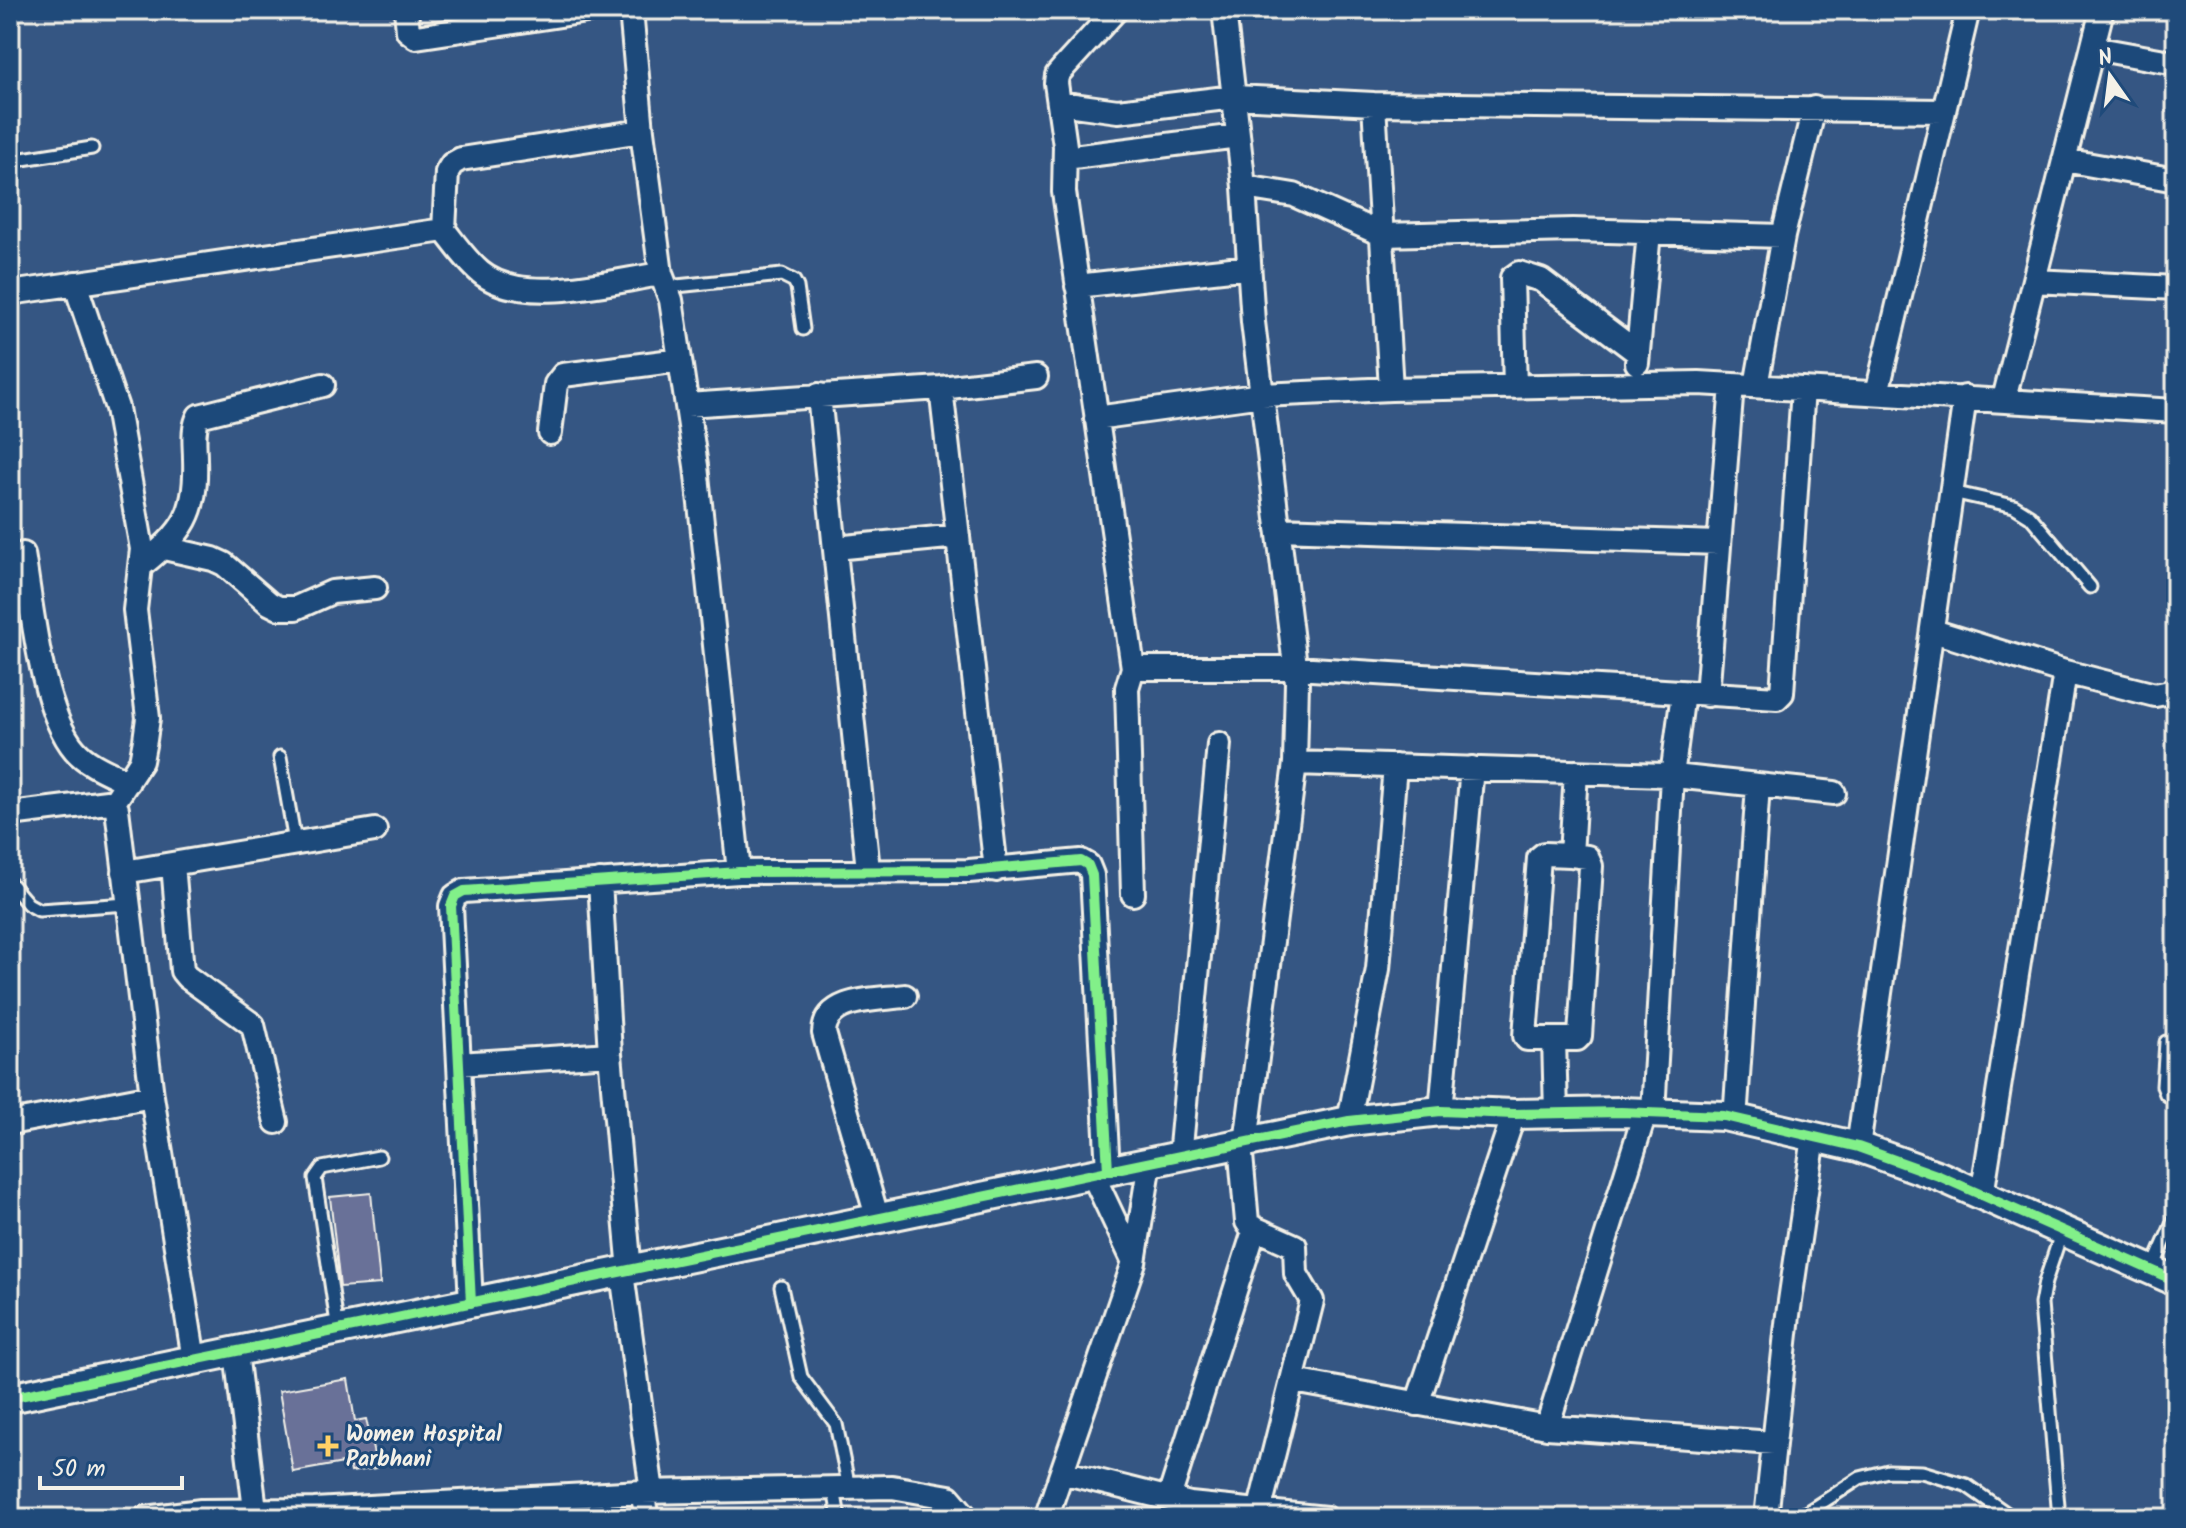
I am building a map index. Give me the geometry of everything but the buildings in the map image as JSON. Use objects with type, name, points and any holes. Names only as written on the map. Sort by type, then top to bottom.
[{"type":"street","points":[[406,10],[408,31],[416,37],[593,10]]},
{"type":"street","points":[[631,10],[642,131],[698,482],[739,872]]},
{"type":"street","points":[[1116,10],[1057,75],[1056,83],[1065,158],[1064,192],[1133,668],[1127,688],[1133,894]]},
{"type":"street","points":[[1224,10],[1244,187],[1262,395],[1296,668],[1295,763],[1243,1143],[1246,1217],[1250,1226],[1295,1246],[1297,1276],[1312,1298],[1294,1381],[1259,1512]]},
{"type":"street","points":[[1877,393],[1968,10]]},
{"type":"street","points":[[2004,399],[2102,10]]},
{"type":"street","points":[[2093,48],[2176,63]]},
{"type":"street","points":[[1059,103],[1118,111],[1234,97],[1374,104],[1943,111]]},
{"type":"street","points":[[1374,104],[1391,389]]},
{"type":"street","points":[[1756,386],[1783,236],[1814,108]]},
{"type":"street","points":[[642,131],[461,159],[452,164],[447,172],[444,230],[482,274],[513,287],[555,289],[664,280]]},
{"type":"street","points":[[1065,158],[1238,136]]},
{"type":"street","points":[[2064,160],[2176,180]]},
{"type":"street","points":[[1244,187],[1294,195],[1383,235],[1573,230],[1783,236]]},
{"type":"street","points":[[10,293],[444,230]]},
{"type":"street","points":[[1634,385],[1649,232]]},
{"type":"street","points":[[1077,286],[1249,267]]},
{"type":"street","points":[[1515,387],[1512,278],[1519,273],[1541,280],[1638,353]]},
{"type":"street","points":[[2034,281],[2176,288]]},
{"type":"street","points":[[75,283],[117,408],[140,536],[142,565],[135,610],[148,718],[141,761],[113,804]]},
{"type":"street","points":[[550,433],[556,384],[563,375],[680,360]]},
{"type":"street","points":[[687,405],[941,388],[1036,377]]},
{"type":"street","points":[[142,565],[181,531],[191,507],[196,478],[195,430],[199,416],[323,385]]},
{"type":"street","points":[[1096,418],[1262,395],[1391,389],[1634,385],[1756,386],[2176,411]]},
{"type":"street","points":[[1707,695],[1732,385]]},
{"type":"street","points":[[941,388],[996,870]]},
{"type":"street","points":[[1133,668],[1296,668],[1777,698],[1782,693],[1803,389]]},
{"type":"street","points":[[819,395],[868,870]]},
{"type":"street","points":[[1858,1147],[1965,397]]},
{"type":"street","points":[[1278,529],[1719,543]]},
{"type":"street","points":[[835,548],[958,536]]},
{"type":"street","points":[[164,548],[224,564],[279,608],[296,608],[332,592],[375,588]]},
{"type":"street","points":[[23,554],[48,693],[58,723],[76,751],[86,760],[128,782]]},
{"type":"street","points":[[1933,631],[2065,672],[2155,695],[2170,692],[2176,686]]},
{"type":"street","points":[[1982,1195],[2065,672]]},
{"type":"street","points":[[1547,1427],[1649,1113],[1672,776],[1683,693]]},
{"type":"street","points":[[1180,1157],[1219,744]]},
{"type":"street","points":[[1295,763],[1672,776],[1834,793]]},
{"type":"street","points":[[1349,1121],[1378,969],[1395,766]]},
{"type":"street","points":[[1441,1111],[1472,768]]},
{"type":"street","points":[[1571,855],[1576,772]]},
{"type":"street","points":[[1735,1120],[1758,785]]},
{"type":"street","points":[[10,814],[107,802],[117,809],[152,1096],[194,1360]]},
{"type":"street","points":[[124,872],[375,830]]},
{"type":"street","points":[[1544,854],[1587,857],[1591,862],[1580,1036],[1577,1039],[1554,1039],[1527,1039],[1525,1036],[1539,858],[1544,854]]},
{"type":"street","points":[[471,1303],[451,906],[455,896],[477,889],[739,872],[996,870],[1074,860],[1088,865],[1091,871],[1100,1173],[1134,1262]]},
{"type":"street","points":[[173,864],[182,971],[253,1025],[276,1122]]},
{"type":"street","points":[[600,881],[626,1272],[647,1518]]},
{"type":"street","points":[[878,1220],[824,1033],[824,1023],[835,1009],[853,1003],[905,996]]},
{"type":"street","points":[[1554,1039],[1556,1113]]},
{"type":"street","points":[[459,1064],[610,1054]]},
{"type":"street","points":[[10,1123],[152,1096]]},
{"type":"street","points":[[10,1398],[1349,1121],[1441,1111],[1724,1116],[1858,1147],[1939,1176],[2164,1276]]},
{"type":"street","points":[[1417,1404],[1514,1114]]},
{"type":"street","points":[[1766,1518],[1773,1443],[1814,1137]]},
{"type":"street","points":[[1046,1518],[1134,1262],[1150,1162]]},
{"type":"street","points":[[1169,1498],[1255,1228]]},
{"type":"street","points":[[236,1352],[255,1510]]},
{"type":"street","points":[[1294,1381],[1547,1427],[1773,1443]]},
{"type":"street","points":[[1062,1472],[1202,1506],[1326,1518]]},
{"type":"street","points":[[146,1518],[201,1511],[490,1509],[647,1492],[892,1487],[949,1497],[967,1518]]},
{"type":"lane","points":[[10,161],[92,148]]},
{"type":"lane","points":[[664,280],[782,275],[794,281],[797,287],[803,329]]},
{"type":"lane","points":[[1952,492],[2014,506],[2030,516],[2090,587]]},
{"type":"lane","points":[[280,757],[295,842]]},
{"type":"lane","points":[[10,883],[28,904],[39,910],[128,904]]},
{"type":"lane","points":[[2166,1042],[2163,1086],[2169,1099],[2176,1101]]},
{"type":"lane","points":[[338,1331],[315,1178],[322,1168],[379,1157]]},
{"type":"lane","points":[[2164,1276],[2176,1216]]},
{"type":"lane","points":[[2059,1518],[2041,1304],[2062,1230]]},
{"type":"lane","points":[[781,1287],[798,1369],[836,1424],[841,1488],[839,1518]]},
{"type":"lane","points":[[1798,1518],[1860,1478],[1888,1471],[1922,1472],[1966,1485],[2013,1518]]},
{"type":"cycle path","points":[[471,1303],[451,906],[455,896],[464,891],[739,872],[969,871],[1081,861],[1088,865],[1092,875],[1108,1171]]},
{"type":"cycle path","points":[[10,1398],[1349,1121],[1441,1111],[1724,1116],[1858,1147],[1939,1176],[2176,1281]]},
{"type":"place","name":"Women Hospital Parbhani","points":[[328,1446]]}]
